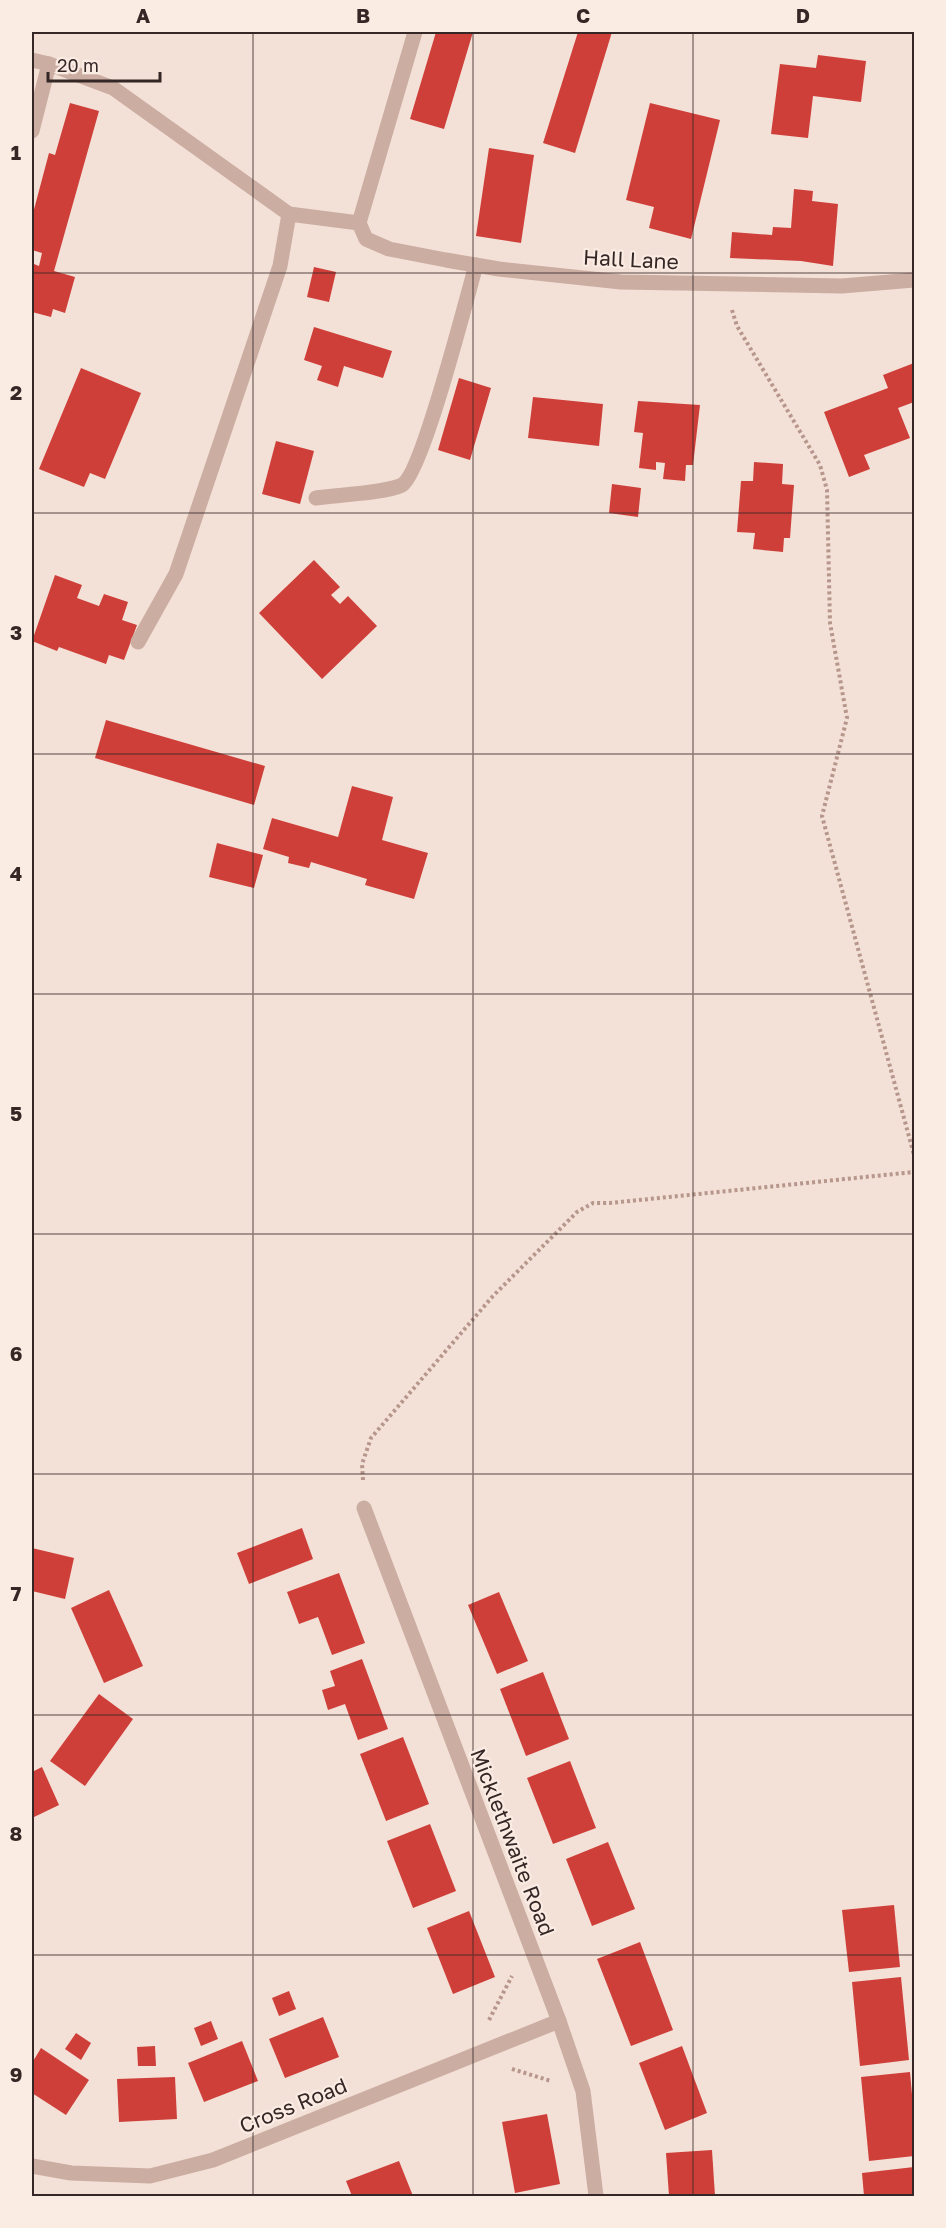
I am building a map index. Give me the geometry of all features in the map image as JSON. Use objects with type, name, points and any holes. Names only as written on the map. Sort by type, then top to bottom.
[{"type":"street","points":[[32,60],[113,88],[289,214],[359,223],[415,32]]},
{"type":"street","points":[[32,131],[49,64]]},
{"type":"street","points":[[138,642],[176,574],[280,266],[289,214]]},
{"type":"street","name":"Hall Lane","points":[[359,223],[366,238],[389,249],[476,265],[621,282],[842,286],[915,280]]},
{"type":"street","points":[[316,498],[392,488],[405,484],[418,462],[476,265]]},
{"type":"street","name":"Micklethwaite Road","points":[[364,1508],[559,2021],[583,2091],[596,2196]]},
{"type":"street","name":"Cross Road","points":[[32,2166],[71,2173],[150,2176],[213,2160],[559,2021]]},
{"type":"path","points":[[724,284],[737,326],[820,465],[827,490],[830,623],[847,718],[822,816],[915,1155]]},
{"type":"path","points":[[364,1508],[362,1464],[371,1438],[493,1296],[577,1212],[592,1203],[915,1172]]},
{"type":"building","points":[[436,32],[473,32],[444,129],[410,119]]},
{"type":"building","points":[[578,32],[612,32],[575,153],[543,143]]},
{"type":"building","points":[[818,55],[866,61],[861,102],[813,96],[808,138],[771,134],[780,64],[816,68]]},
{"type":"building","points":[[70,103],[99,111],[54,271],[75,277],[65,313],[53,309],[51,317],[32,312],[32,274],[34,264],[39,266],[42,253],[32,250],[32,217],[49,153],[55,155]]},
{"type":"building","points":[[650,103],[720,120],[691,239],[649,228],[654,207],[626,200]]},
{"type":"building","points":[[489,148],[534,155],[521,243],[476,236]]},
{"type":"building","points":[[794,189],[813,191],[812,201],[838,204],[833,266],[801,261],[730,258],[732,232],[772,235],[773,227],[791,228]]},
{"type":"building","points":[[314,267],[336,272],[329,302],[307,297]]},
{"type":"building","points":[[314,327],[392,351],[383,378],[344,366],[338,387],[317,380],[322,366],[304,360]]},
{"type":"building","points":[[914,363],[914,402],[898,408],[910,438],[864,455],[870,469],[849,477],[824,412],[888,388],[883,375]]},
{"type":"building","points":[[81,368],[141,393],[105,479],[90,473],[84,487],[39,469]]},
{"type":"building","points":[[459,378],[491,388],[470,460],[438,450]]},
{"type":"building","points":[[533,397],[603,404],[599,446],[528,438]]},
{"type":"building","points":[[638,401],[700,405],[693,465],[686,465],[685,481],[663,479],[665,463],[656,462],[656,470],[639,468],[643,433],[634,432]]},
{"type":"building","points":[[276,441],[314,451],[300,504],[262,494]]},
{"type":"building","points":[[754,462],[783,464],[782,484],[794,485],[790,538],[784,538],[783,552],[753,549],[755,533],[737,532],[741,481],[753,481]]},
{"type":"building","points":[[612,484],[641,488],[638,517],[609,513]]},
{"type":"building","points":[[314,560],[340,587],[331,595],[340,604],[348,596],[377,626],[322,679],[259,613]]},
{"type":"building","points":[[55,575],[82,585],[77,598],[99,606],[104,594],[128,602],[122,620],[137,625],[124,660],[109,655],[106,664],[59,647],[57,651],[32,641]]},
{"type":"building","points":[[106,720],[265,766],[254,805],[95,758]]},
{"type":"building","points":[[352,786],[393,797],[382,840],[428,853],[414,899],[365,885],[367,879],[311,862],[309,868],[288,863],[289,857],[263,849],[272,818],[338,837]]},
{"type":"building","points":[[217,843],[263,855],[254,888],[209,877]]},
{"type":"building","points":[[302,1528],[313,1559],[249,1584],[237,1553]]},
{"type":"building","points":[[32,1548],[74,1558],[65,1599],[32,1591]]},
{"type":"building","points":[[339,1573],[365,1643],[332,1655],[318,1617],[299,1624],[287,1592]]},
{"type":"building","points":[[109,1590],[143,1666],[104,1683],[71,1608]]},
{"type":"building","points":[[499,1592],[528,1661],[497,1674],[468,1605]]},
{"type":"building","points":[[362,1659],[388,1729],[358,1740],[345,1704],[328,1710],[322,1690],[335,1686],[330,1671]]},
{"type":"building","points":[[543,1672],[569,1739],[526,1756],[500,1689]]},
{"type":"building","points":[[99,1694],[133,1719],[85,1786],[50,1761]]},
{"type":"building","points":[[403,1737],[429,1804],[386,1821],[360,1754]]},
{"type":"building","points":[[570,1761],[596,1828],[553,1844],[527,1778]]},
{"type":"building","points":[[42,1767],[59,1805],[32,1818],[32,1772]]},
{"type":"building","points":[[430,1824],[456,1891],[413,1908],[387,1841]]},
{"type":"building","points":[[608,1842],[635,1909],[592,1926],[566,1859]]},
{"type":"building","points":[[894,1905],[900,1967],[849,1972],[842,1910]]},
{"type":"building","points":[[469,1911],[495,1977],[453,1994],[427,1928]]},
{"type":"building","points":[[640,1942],[673,2030],[631,2046],[597,1959]]},
{"type":"building","points":[[901,1977],[909,2060],[860,2066],[852,1982]]},
{"type":"building","points":[[289,1991],[296,2009],[279,2016],[272,1998]]},
{"type":"building","points":[[323,2017],[339,2057],[285,2078],[269,2039]]},
{"type":"building","points":[[211,2021],[218,2039],[201,2046],[194,2028]]},
{"type":"building","points":[[76,2033],[91,2043],[81,2060],[65,2049]]},
{"type":"building","points":[[242,2041],[258,2081],[204,2102],[188,2063]]},
{"type":"building","points":[[155,2046],[156,2066],[138,2066],[137,2047]]},
{"type":"building","points":[[682,2046],[707,2113],[665,2130],[639,2063]]},
{"type":"building","points":[[41,2048],[89,2080],[66,2115],[32,2093],[32,2063]]},
{"type":"building","points":[[910,2072],[914,2117],[914,2156],[869,2161],[861,2077]]},
{"type":"building","points":[[175,2077],[177,2119],[119,2122],[117,2079]]},
{"type":"building","points":[[547,2114],[560,2184],[515,2193],[502,2122]]},
{"type":"building","points":[[712,2150],[715,2196],[669,2196],[666,2153]]},
{"type":"building","points":[[399,2161],[413,2196],[352,2196],[346,2181]]},
{"type":"building","points":[[914,2167],[914,2196],[864,2196],[862,2173]]}]
